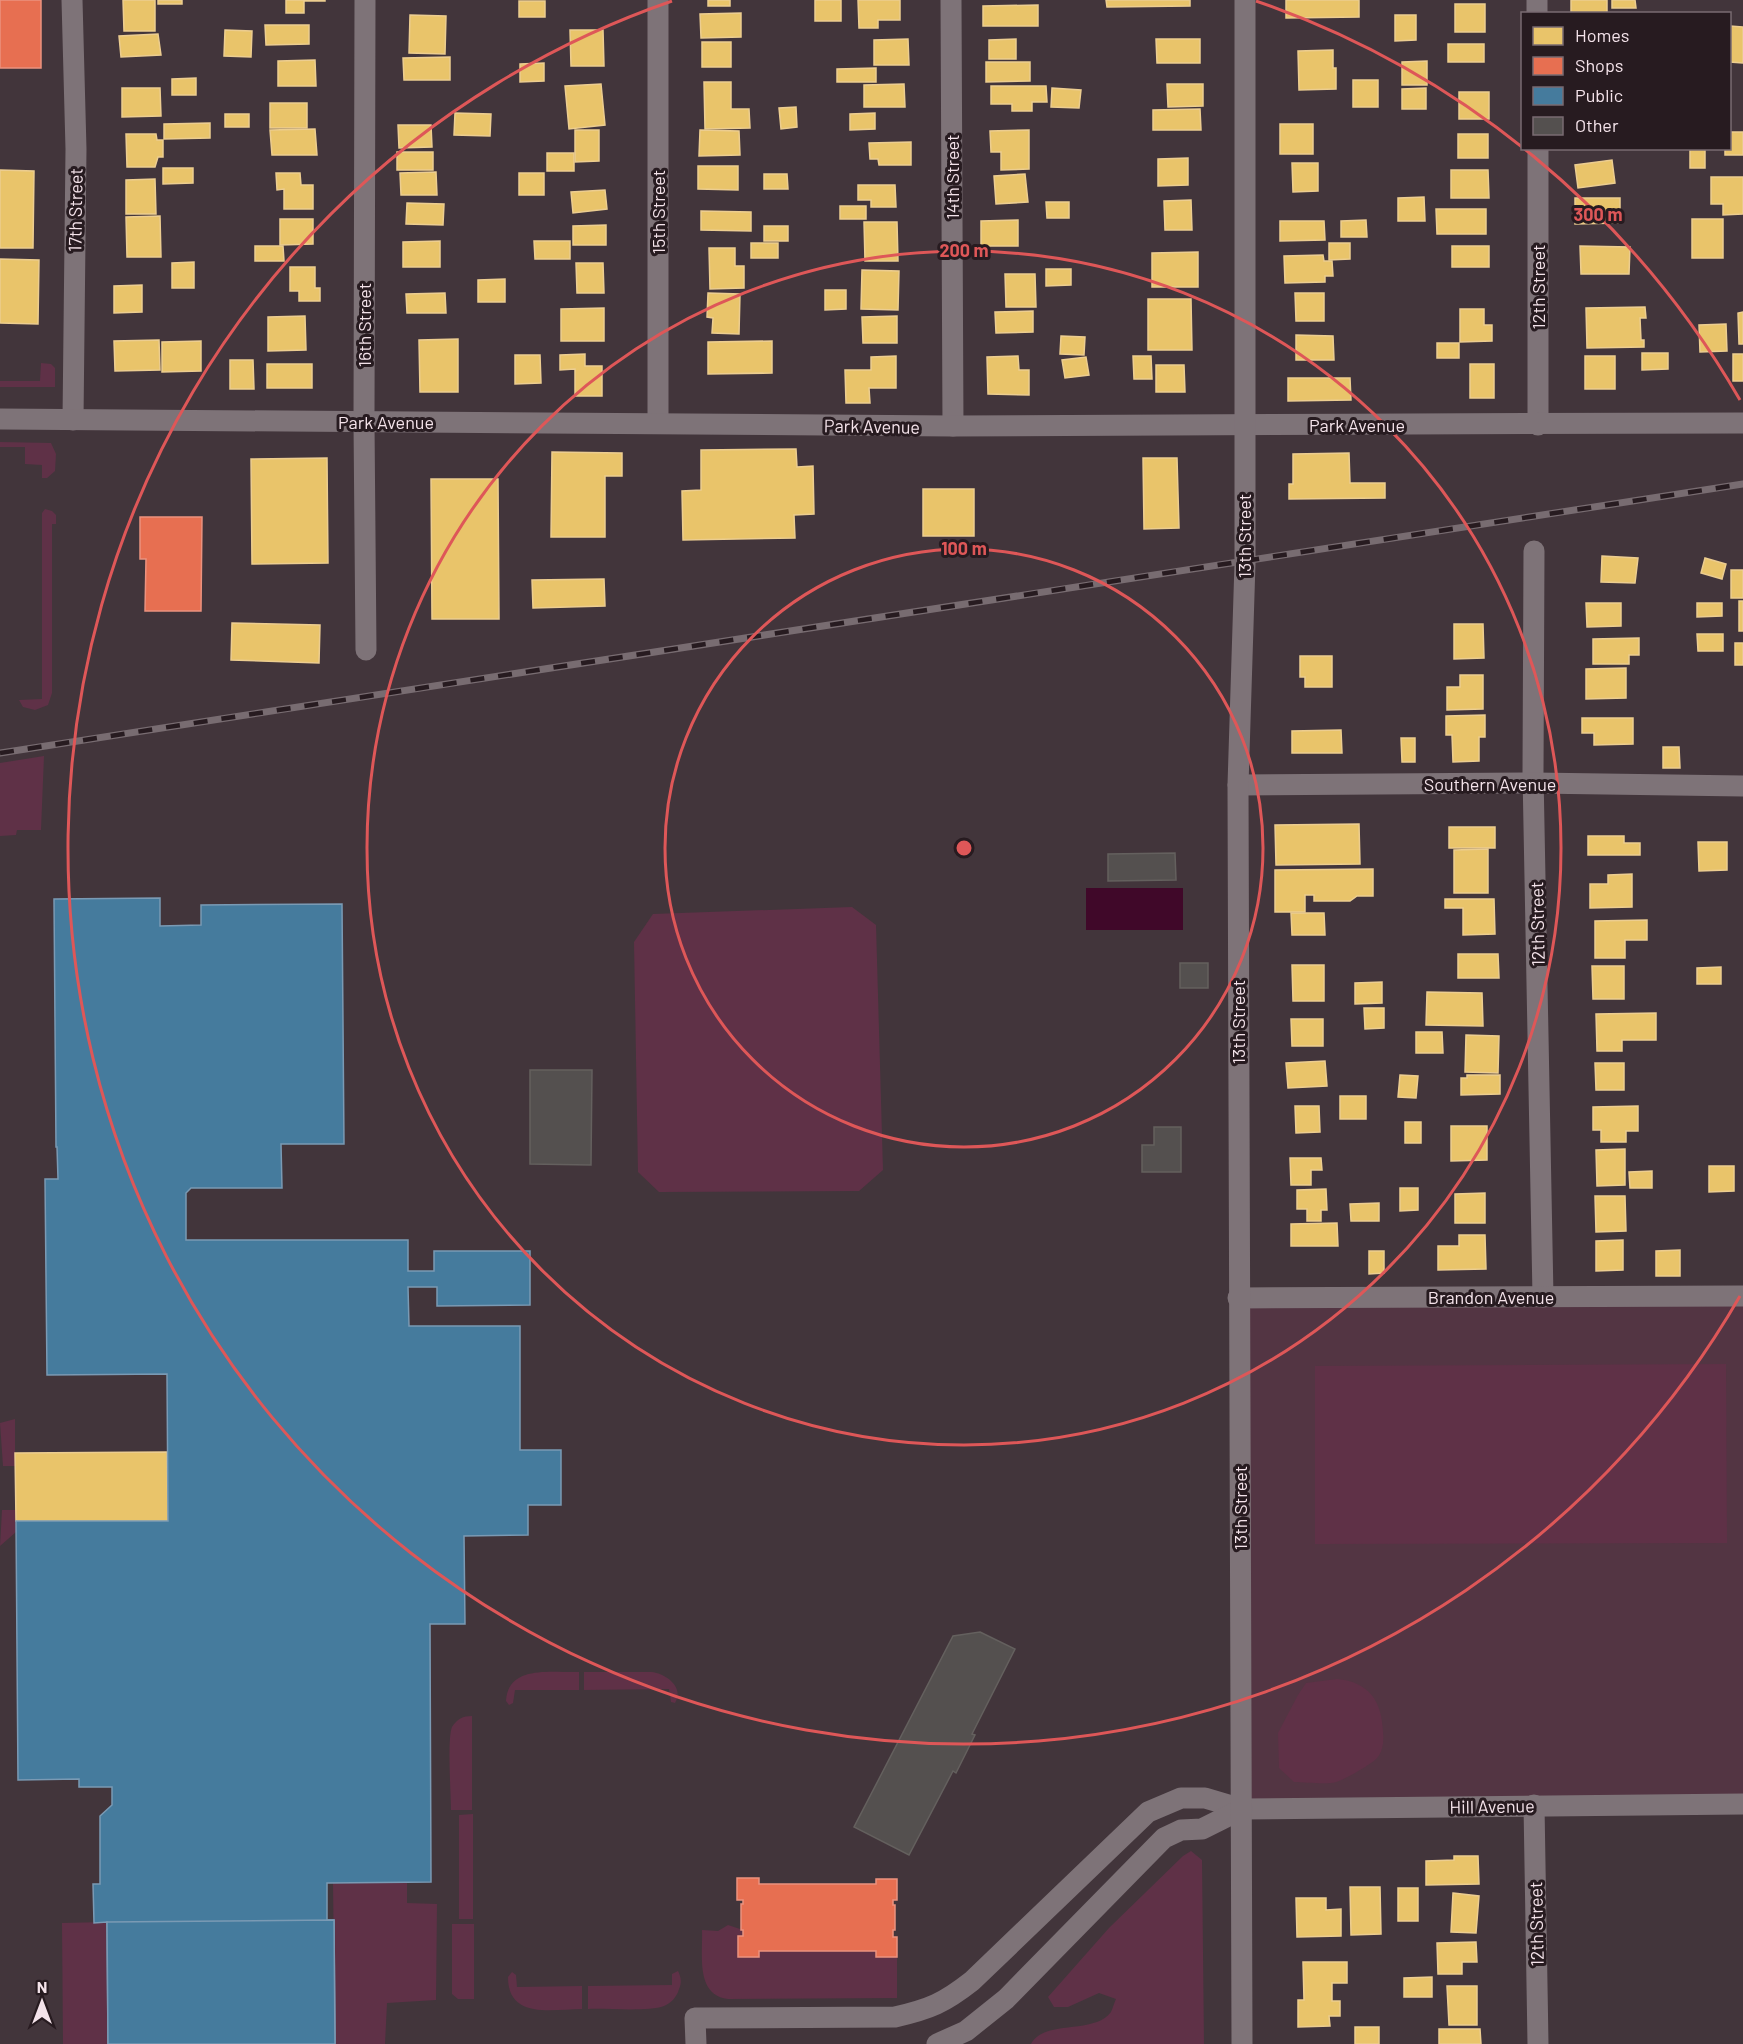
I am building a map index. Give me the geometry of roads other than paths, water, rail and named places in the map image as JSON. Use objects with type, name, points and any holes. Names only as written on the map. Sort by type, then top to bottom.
[{"type":"street","name":"17th Street","points":[[72,0],[75,149],[73,420]]},
{"type":"street","name":"16th Street","points":[[365,0],[366,650]]},
{"type":"street","name":"15th Street","points":[[658,0],[658,423]]},
{"type":"street","name":"14th Street","points":[[951,0],[953,426]]},
{"type":"street","name":"13th Street","points":[[1242,2044],[1238,785],[1245,563],[1245,0]]},
{"type":"street","name":"12th Street","points":[[1538,150],[1539,425]]},
{"type":"street","name":"Park Avenue","points":[[0,419],[953,426],[1743,423]]},
{"type":"street","name":"12th Street","points":[[1534,551],[1533,774],[1535,783],[1543,1297]]},
{"type":"street","name":"Southern Avenue","points":[[1238,785],[1535,783],[1743,786]]},
{"type":"street","name":"Brandon Avenue","points":[[1238,1298],[1743,1296]]},
{"type":"street","points":[[696,2044],[695,2018],[895,2017],[922,2011],[950,1999],[972,1981],[1148,1812],[1181,1798],[1205,1798],[1242,1809]]},
{"type":"street","name":"Hill Avenue","points":[[1242,1809],[1743,1804]]},
{"type":"street","name":"12th Street","points":[[1534,1805],[1538,2044]]},
{"type":"street","points":[[937,2044],[966,2031],[1006,1999],[1164,1838],[1181,1830],[1202,1829],[1242,1809]]},
{"type":"railway","points":[[0,753],[1743,484]]}]
